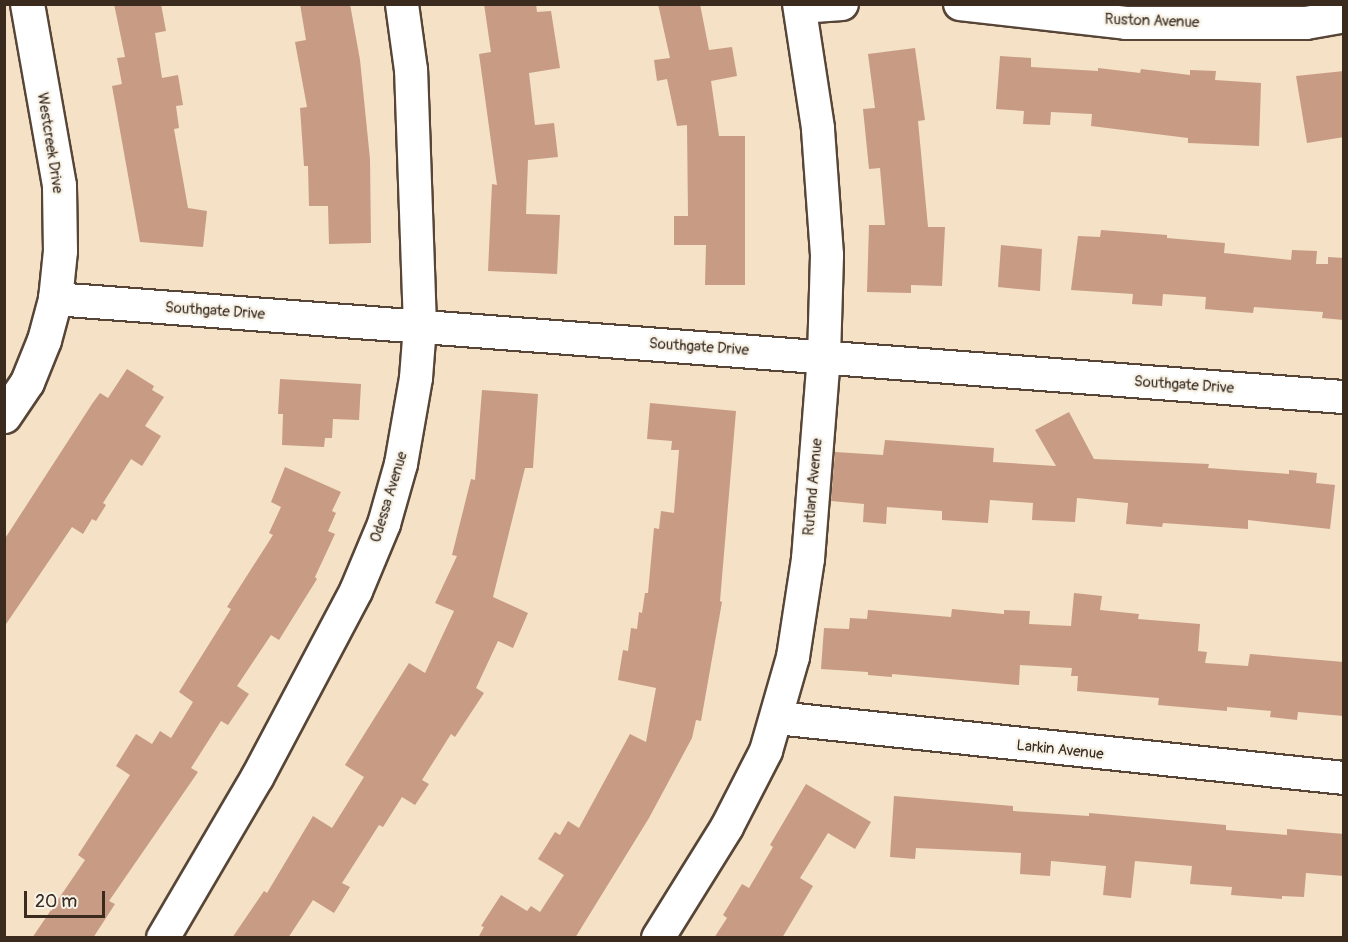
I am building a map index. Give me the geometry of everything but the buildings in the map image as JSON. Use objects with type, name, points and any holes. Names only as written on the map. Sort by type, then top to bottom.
[{"type":"street","name":"Westcreek Drive","points":[[4,416],[31,371],[44,340],[55,298],[60,251],[59,185],[27,4]]},
{"type":"street","name":"Odessa Avenue","points":[[163,938],[257,778],[360,582],[384,524],[401,464],[416,378],[420,326],[411,70],[402,4]]},
{"type":"street","points":[[800,6],[842,4]]},
{"type":"street","name":"Ruston Avenue","points":[[960,4],[1126,23],[1306,22],[1344,16]]},
{"type":"street","name":"Rutland Avenue","points":[[658,938],[727,827],[766,751],[793,657],[808,559],[824,357],[827,255],[818,128],[800,6]]},
{"type":"street","name":"Southgate Drive","points":[[55,298],[1344,397]]},
{"type":"street","name":"Larkin Avenue","points":[[777,718],[1344,778]]}]
